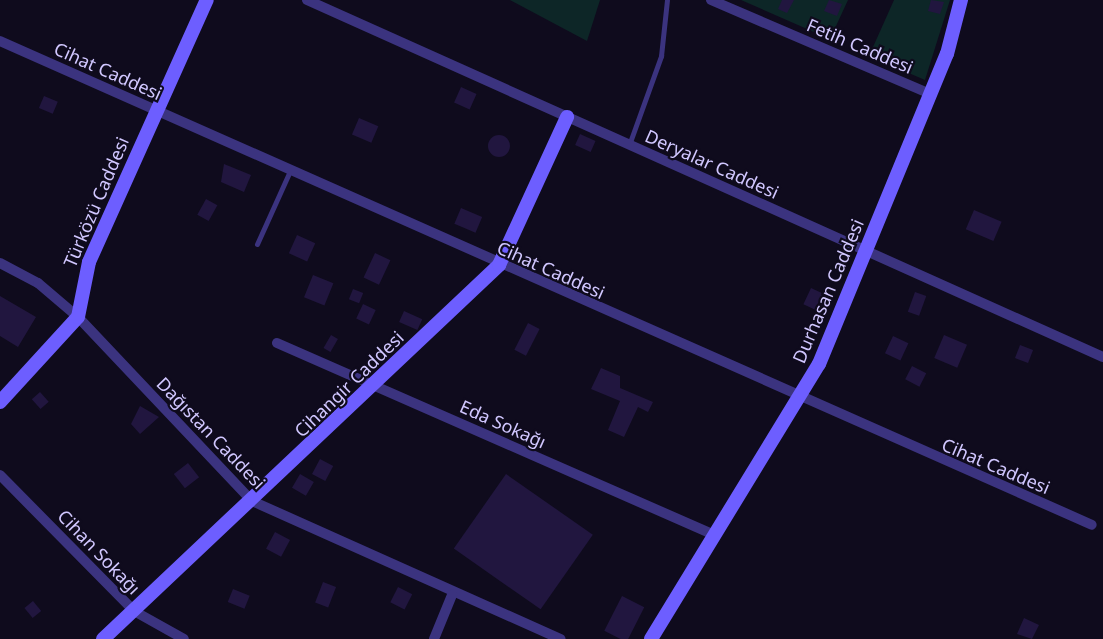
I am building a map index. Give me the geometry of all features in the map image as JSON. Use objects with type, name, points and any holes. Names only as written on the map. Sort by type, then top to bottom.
[{"type":"street","name":"Türközü Caddesi","points":[[78,317],[88,262],[153,110],[207,0]]},
{"type":"street","name":"Deryalar Caddesi","points":[[307,0],[1103,357]]},
{"type":"street","name":"Fetih Caddesi","points":[[711,0],[930,94]]},
{"type":"street","name":"Durhasan Caddesi","points":[[651,639],[799,400],[830,340],[864,250],[930,94],[961,0]]},
{"type":"street","name":"Cihat Caddesi","points":[[0,41],[799,400],[1092,525]]},
{"type":"street","name":"Cihangir Caddesi","points":[[104,639],[499,265],[567,117]]},
{"type":"street","name":"Dağıstan Caddesi","points":[[0,263],[38,283],[78,317],[252,501],[452,595],[561,639]]},
{"type":"street","points":[[0,402],[78,317]]},
{"type":"street","name":"Eda Sokağı","points":[[277,343],[715,535]]},
{"type":"street","name":"Cihan Sokağı","points":[[0,475],[134,611],[184,639]]},
{"type":"street","points":[[434,639],[452,595]]},
{"type":"lane","points":[[629,145],[661,56],[667,0]]},
{"type":"lane","points":[[257,244],[290,171]]},
{"type":"green space","points":[[510,0],[600,0],[587,41]]},
{"type":"green space","points":[[741,0],[848,0],[830,39]]},
{"type":"green space","points":[[894,0],[950,0],[925,80],[869,56]]},
{"type":"building","points":[[782,0],[794,0],[787,13],[778,9]]},
{"type":"building","points":[[829,0],[842,4],[837,16],[824,11]]},
{"type":"building","points":[[931,0],[944,2],[940,14],[928,11]]},
{"type":"building","points":[[461,87],[477,94],[470,109],[454,103]]},
{"type":"building","points":[[44,96],[58,102],[53,114],[39,108]]},
{"type":"building","points":[[359,118],[378,126],[371,143],[352,135]]},
{"type":"building","points":[[580,134],[596,141],[591,152],[575,145]]},
{"type":"building","points":[[495,135],[503,135],[510,142],[510,150],[503,157],[495,157],[488,150],[488,142]]},
{"type":"building","points":[[224,164],[251,175],[244,192],[221,182]]},
{"type":"building","points":[[206,199],[217,205],[209,221],[197,215]]},
{"type":"building","points":[[461,208],[482,217],[476,233],[454,224]]},
{"type":"building","points":[[974,210],[1002,222],[993,241],[966,229]]},
{"type":"building","points":[[297,235],[315,243],[307,261],[289,253]]},
{"type":"building","points":[[375,253],[390,260],[379,285],[364,277]]},
{"type":"building","points":[[313,275],[333,283],[324,305],[304,297]]},
{"type":"building","points":[[811,288],[828,296],[821,312],[803,304]]},
{"type":"building","points":[[353,289],[363,293],[359,303],[349,299]]},
{"type":"building","points":[[915,292],[926,296],[919,316],[908,312]]},
{"type":"building","points":[[0,296],[36,317],[18,347],[0,336]]},
{"type":"building","points":[[363,304],[376,310],[369,324],[356,319]]},
{"type":"building","points":[[404,311],[422,319],[417,330],[399,322]]},
{"type":"building","points":[[528,323],[540,329],[526,356],[514,350]]},
{"type":"building","points":[[331,335],[338,339],[330,352],[324,348]]},
{"type":"building","points":[[944,335],[967,345],[957,368],[934,358]]},
{"type":"building","points":[[893,336],[908,343],[900,360],[885,353]]},
{"type":"building","points":[[1020,345],[1033,350],[1028,363],[1015,358]]},
{"type":"building","points":[[912,366],[926,373],[919,387],[905,379]]},
{"type":"building","points":[[601,368],[620,376],[620,388],[653,402],[648,412],[638,407],[624,437],[608,430],[620,401],[591,389]]},
{"type":"building","points":[[40,392],[49,402],[41,409],[32,399]]},
{"type":"building","points":[[140,406],[159,417],[140,434],[131,424]]},
{"type":"building","points":[[320,459],[333,466],[325,481],[312,474]]},
{"type":"building","points":[[188,463],[199,477],[185,488],[174,474]]},
{"type":"building","points":[[300,474],[314,482],[306,496],[292,488]]},
{"type":"building","points":[[506,474],[593,535],[541,609],[454,549]]},
{"type":"building","points":[[275,532],[290,540],[281,557],[266,549]]},
{"type":"building","points":[[323,582],[336,587],[328,608],[315,603]]},
{"type":"building","points":[[398,587],[412,594],[405,609],[390,602]]},
{"type":"building","points":[[233,589],[250,596],[244,609],[228,602]]},
{"type":"building","points":[[622,596],[644,607],[628,639],[620,639],[604,631]]},
{"type":"building","points":[[33,601],[41,611],[33,618],[24,608]]},
{"type":"building","points":[[1024,618],[1039,625],[1032,639],[1017,634]]}]
